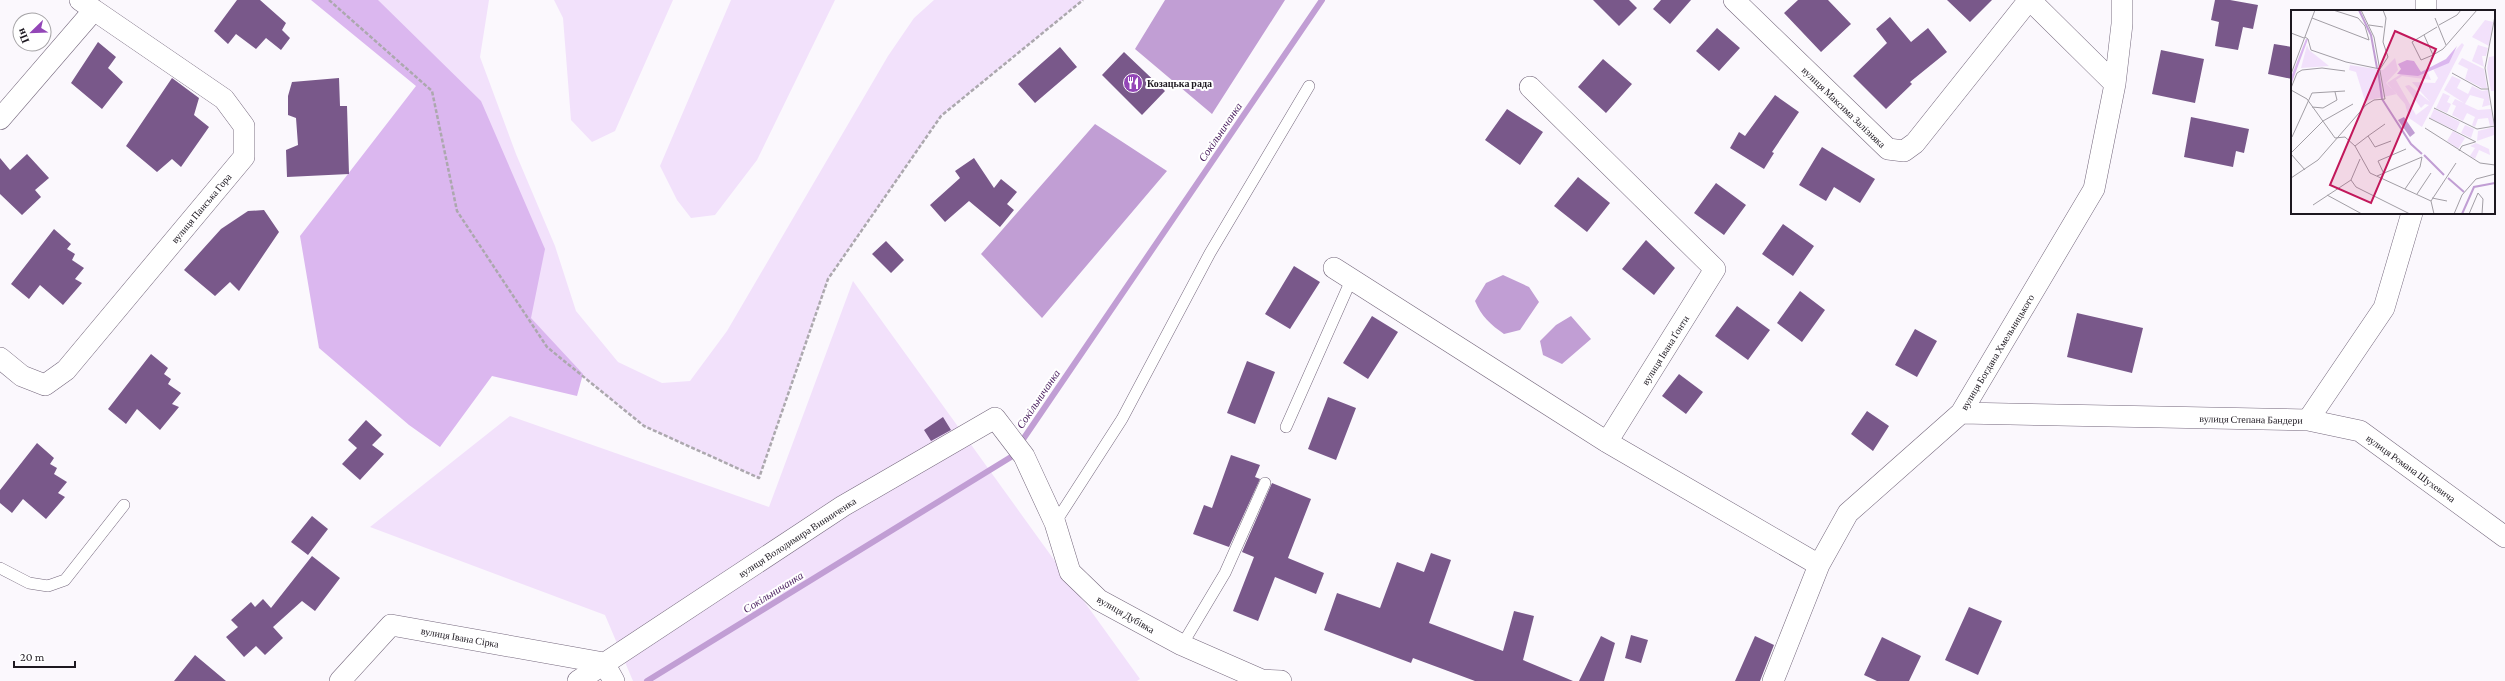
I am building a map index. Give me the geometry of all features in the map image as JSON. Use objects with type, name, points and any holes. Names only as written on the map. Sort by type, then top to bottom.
[{"type":"street","name":"вулиця Максима Залізняка","points":[[1734,0],[1888,149],[1904,151],[1915,143],[2030,0]]},
{"type":"street","points":[[2030,0],[2115,84]]},
{"type":"street","name":"вулиця Богдана Хмельницького","points":[[1773,681],[1820,564],[1848,513],[1961,414],[2094,189],[2115,84],[2122,24],[2122,0]]},
{"type":"street","name":"вулиця Панська Гора","points":[[0,119],[87,5],[224,99],[244,126],[244,157],[66,370],[45,385],[22,376],[0,358]]},
{"type":"street","name":"вулиця Івана Ґонти","points":[[1530,88],[1715,269],[1606,442]]},
{"type":"street","name":"вулиця Степана Бандери","points":[[1961,414],[2308,420],[2384,308],[2412,214]]},
{"type":"street","points":[[1343,273],[1606,442],[1820,564]]},
{"type":"street","name":"вулиця Дубівка","points":[[995,418],[1020,451],[1054,523],[1070,572],[1099,600],[1182,645],[1262,680],[1281,681]]},
{"type":"street","name":"вулиця Володимира Винниченка","points":[[578,681],[609,672],[843,506],[995,418]]},
{"type":"street","name":"вулиця Романа Шухевича","points":[[2308,420],[2360,431],[2505,537]]},
{"type":"street","name":"вулиця Івана Сірка","points":[[340,681],[391,625],[609,672]]},
{"type":"lane","points":[[1054,523],[1122,419],[1210,254],[1309,86]]},
{"type":"lane","points":[[1286,426],[1343,273]]},
{"type":"lane","points":[[1182,645],[1225,572],[1265,483]]},
{"type":"lane","points":[[0,568],[29,583],[48,586],[65,580],[124,505]]},
{"type":"path","points":[[328,0],[432,92],[457,212],[547,348],[644,426],[759,478],[828,279],[941,116],[1083,0]]},
{"type":"shaded area","points":[[311,0],[378,0],[481,101],[545,249],[531,318],[583,374],[577,396],[492,376],[440,447],[409,425],[319,348],[300,236],[416,86]]},
{"type":"shaded area","points":[[358,0],[489,0],[480,57],[516,154],[555,246],[576,311],[618,362],[662,383],[690,381],[727,331],[888,56],[914,18],[934,0],[1083,0],[941,116],[828,279],[759,478],[644,426],[547,347],[457,211],[432,91]]},
{"type":"shaded area","points":[[554,0],[673,0],[615,131],[592,142],[571,120],[563,18]]},
{"type":"shaded area","points":[[731,0],[835,0],[757,160],[715,215],[691,218],[677,200],[660,166]]},
{"type":"shaded area","points":[[1165,0],[1285,0],[1212,114],[1135,49]]},
{"type":"shaded area","points":[[1095,124],[1167,171],[1042,318],[981,254]]},
{"type":"shaded area","points":[[1503,275],[1529,287],[1539,302],[1520,330],[1504,334],[1487,320],[1475,301],[1486,283]]},
{"type":"shaded area","points":[[853,281],[1140,679],[1137,681],[633,681],[605,615],[370,527],[510,416],[769,507]]},
{"type":"shaded area","points":[[1571,316],[1591,339],[1562,364],[1543,355],[1540,341],[1556,325]]},
{"type":"building","points":[[237,0],[260,0],[286,23],[282,30],[290,38],[281,50],[266,38],[256,49],[236,34],[228,44],[214,31]]},
{"type":"building","points":[[1593,0],[1629,0],[1637,8],[1619,26]]},
{"type":"building","points":[[1661,0],[1691,0],[1670,24],[1653,9]]},
{"type":"building","points":[[1798,0],[1828,0],[1851,24],[1821,52],[1784,13]]},
{"type":"building","points":[[1947,0],[1992,0],[1970,22]]},
{"type":"building","points":[[2215,0],[2230,0],[2258,5],[2253,29],[2243,27],[2238,50],[2215,46],[2219,22],[2211,20]]},
{"type":"building","points":[[1890,17],[1911,42],[1928,28],[1947,52],[1910,82],[1912,84],[1886,109],[1853,76],[1887,43],[1876,29]]},
{"type":"building","points":[[1717,28],[1740,48],[1719,71],[1696,51]]},
{"type":"building","points":[[98,42],[116,57],[108,68],[123,82],[102,109],[71,83]]},
{"type":"building","points":[[2274,44],[2291,47],[2291,79],[2268,74]]},
{"type":"building","points":[[1060,47],[1077,67],[1035,103],[1018,84]]},
{"type":"building","points":[[2161,50],[2204,59],[2195,103],[2152,94]]},
{"type":"building","name":"Козацька рада","points":[[1124,52],[1165,91],[1142,115],[1102,75]]},
{"type":"building","points":[[1603,59],[1632,84],[1606,113],[1578,87]]},
{"type":"building","points":[[172,78],[199,98],[194,115],[209,127],[181,167],[172,159],[157,172],[126,146]]},
{"type":"building","points":[[339,78],[340,106],[347,106],[349,174],[287,177],[286,150],[298,145],[296,118],[288,115],[288,96],[292,82]]},
{"type":"building","points":[[1775,95],[1799,112],[1772,152],[1774,153],[1764,169],[1730,148],[1739,132],[1745,136]]},
{"type":"building","points":[[1507,109],[1543,132],[1520,165],[1485,140]]},
{"type":"building","points":[[2191,117],[2249,129],[2244,153],[2236,151],[2233,167],[2184,157]]},
{"type":"building","points":[[1822,147],[1875,179],[1860,203],[1834,187],[1826,201],[1799,185]]},
{"type":"building","points":[[27,154],[49,178],[35,190],[41,197],[22,215],[0,194],[0,158],[10,170]]},
{"type":"building","points":[[974,158],[994,188],[1001,179],[1017,192],[1007,204],[1014,210],[1000,227],[969,201],[945,222],[930,205],[960,178],[955,171]]},
{"type":"building","points":[[1578,177],[1610,203],[1587,232],[1554,206]]},
{"type":"building","points":[[1716,183],[1746,205],[1724,235],[1694,213]]},
{"type":"building","points":[[264,210],[279,232],[239,291],[230,282],[215,296],[184,270],[221,229],[248,211]]},
{"type":"building","points":[[1783,224],[1814,246],[1793,276],[1762,254]]},
{"type":"building","points":[[54,229],[71,244],[67,249],[75,254],[72,260],[84,268],[75,279],[82,283],[63,305],[40,285],[29,299],[11,284]]},
{"type":"building","points":[[1646,240],[1675,268],[1654,295],[1622,269]]},
{"type":"building","points":[[886,241],[904,260],[891,273],[872,254]]},
{"type":"building","points":[[1294,266],[1320,282],[1290,329],[1265,314]]},
{"type":"building","points":[[1800,291],[1825,310],[1802,342],[1777,323]]},
{"type":"building","points":[[1737,306],[1770,330],[1748,360],[1715,336]]},
{"type":"building","points":[[2077,313],[2143,328],[2132,373],[2067,357]]},
{"type":"building","points":[[1372,316],[1398,332],[1368,379],[1343,363]]},
{"type":"building","points":[[1915,329],[1937,341],[1917,377],[1895,365]]},
{"type":"building","points":[[151,354],[168,368],[164,374],[171,379],[168,384],[181,393],[172,404],[179,407],[160,430],[137,409],[126,424],[108,409]]},
{"type":"building","points":[[1247,361],[1275,372],[1255,424],[1227,413]]},
{"type":"building","points":[[1679,374],[1703,392],[1686,414],[1662,396]]},
{"type":"building","points":[[1328,397],[1356,408],[1336,460],[1308,449]]},
{"type":"building","points":[[1867,411],[1889,426],[1873,451],[1851,434]]},
{"type":"building","points":[[943,417],[951,430],[931,441],[924,430]]},
{"type":"building","points":[[366,420],[382,435],[372,445],[384,454],[360,480],[342,464],[357,448],[348,440]]},
{"type":"building","points":[[37,443],[54,458],[50,464],[57,468],[54,474],[67,482],[58,493],[65,497],[46,519],[23,499],[12,513],[0,503],[0,490]]},
{"type":"building","points":[[1231,455],[1260,465],[1255,477],[1260,479],[1229,547],[1193,534],[1204,505],[1212,508]]},
{"type":"building","points":[[1272,483],[1311,499],[1288,558],[1324,573],[1316,594],[1275,577],[1258,621],[1233,611],[1254,557],[1242,552]]},
{"type":"building","points":[[312,516],[328,529],[308,555],[291,542]]},
{"type":"building","points":[[1431,553],[1451,560],[1429,623],[1503,651],[1514,611],[1534,616],[1523,660],[1573,681],[1475,681],[1413,658],[1411,663],[1324,630],[1337,593],[1380,608],[1397,562],[1424,572]]},
{"type":"building","points":[[312,556],[340,578],[315,611],[302,601],[273,627],[283,638],[265,655],[256,646],[244,657],[226,637],[238,627],[231,620],[251,602],[255,607],[263,599],[271,608]]},
{"type":"building","points":[[1969,607],[2002,621],[1978,675],[1945,660]]},
{"type":"building","points":[[1631,635],[1648,640],[1641,663],[1625,658]]},
{"type":"building","points":[[1601,636],[1615,643],[1604,681],[1579,681]]},
{"type":"building","points":[[1755,636],[1774,645],[1760,681],[1735,681]]},
{"type":"building","points":[[1882,637],[1921,656],[1909,681],[1877,681],[1864,675]]},
{"type":"building","points":[[195,655],[226,681],[174,681]]},
{"type":"waterway","name":"Сокільничанка","points":[[647,681],[1011,457],[1322,0]]},
{"type":"place","name":"Козацька рада","points":[[1133,83]]}]
